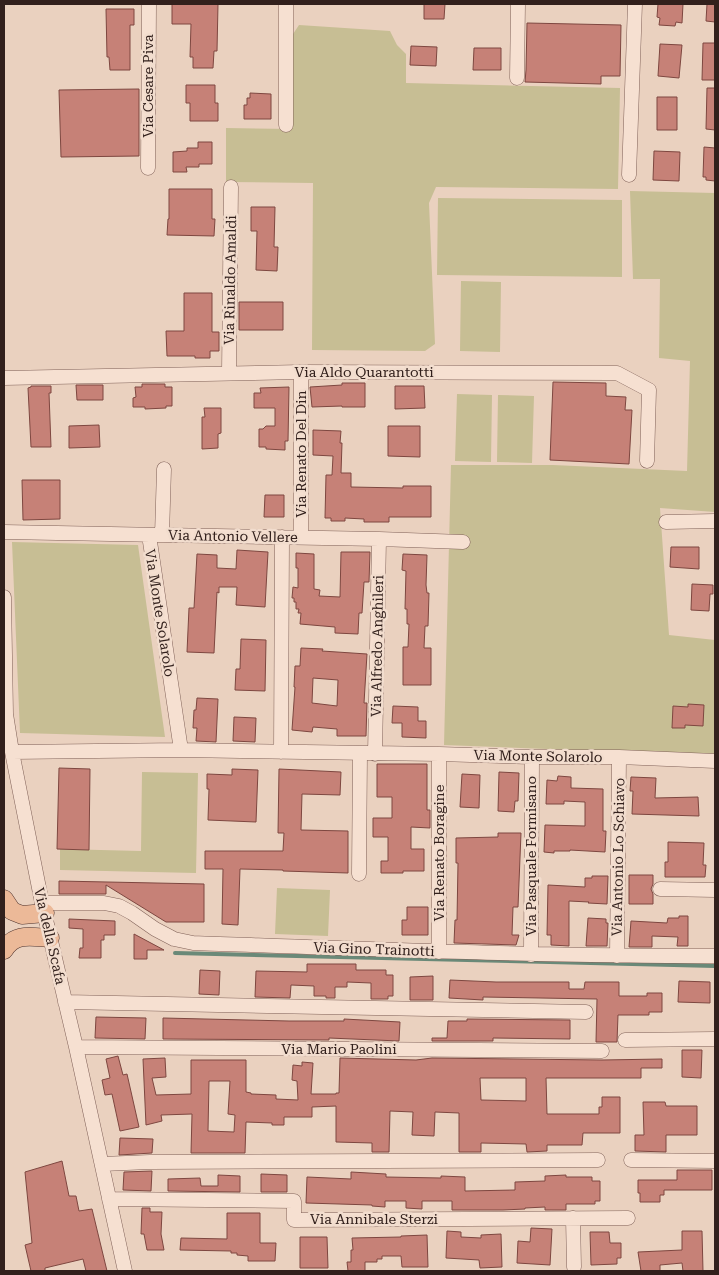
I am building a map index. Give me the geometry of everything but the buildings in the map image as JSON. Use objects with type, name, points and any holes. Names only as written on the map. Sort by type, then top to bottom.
[{"type":"main road","points":[[4,899],[12,911],[22,915],[43,908]]},
{"type":"main road","points":[[4,950],[10,942],[20,936],[50,938]]},
{"type":"street","name":"Via Cesare Piva","points":[[148,168],[149,4]]},
{"type":"street","points":[[286,4],[286,125]]},
{"type":"street","points":[[518,4],[518,78]]},
{"type":"street","points":[[629,175],[635,4]]},
{"type":"street","name":"Via Rinaldo Amaldi","points":[[229,373],[231,187]]},
{"type":"street","name":"Via Aldo Quarantotti","points":[[4,378],[301,372],[616,373],[648,390],[647,461]]},
{"type":"street","name":"Via Renato Del Din","points":[[301,372],[301,537]]},
{"type":"street","name":"Via Monte Solarolo","points":[[164,469],[155,535],[181,750]]},
{"type":"street","points":[[666,522],[715,521]]},
{"type":"street","name":"Via Antonio Vellere","points":[[4,532],[379,538],[463,542]]},
{"type":"street","points":[[281,752],[282,537]]},
{"type":"street","name":"Via Alfredo Anghileri","points":[[375,754],[379,538]]},
{"type":"street","name":"Via della Scafa","points":[[4,597],[6,714],[12,752],[43,908],[125,1271]]},
{"type":"street","name":"Via Monte Solarolo","points":[[12,752],[181,750],[619,757],[715,762]]},
{"type":"street","points":[[359,874],[360,753]]},
{"type":"street","name":"Via Renato Boragine","points":[[439,754],[439,952]]},
{"type":"street","name":"Via Pasquale Formisano","points":[[531,955],[532,757]]},
{"type":"street","name":"Via Antonio Lo Schiavo","points":[[616,956],[619,757]]},
{"type":"street","points":[[660,889],[715,890]]},
{"type":"street","name":"Via Gino Trainotti","points":[[43,908],[104,903],[119,906],[174,939],[193,943],[531,955],[715,956]]},
{"type":"street","points":[[65,1002],[586,1012]]},
{"type":"street","points":[[625,1040],[715,1039]]},
{"type":"street","name":"Via Mario Paolini","points":[[76,1048],[602,1051]]},
{"type":"street","points":[[102,1164],[160,1162],[598,1160]]},
{"type":"street","points":[[630,1160],[715,1161]]},
{"type":"street","name":"Via Annibale Sterzi","points":[[109,1199],[294,1201],[294,1220],[628,1218]]},
{"type":"street","points":[[573,1218],[574,1267]]},
{"type":"shaded area","points":[[299,25],[390,31],[397,45],[406,54],[406,83],[620,88],[618,189],[436,187],[429,203],[435,344],[425,351],[312,350],[313,183],[226,182],[226,128],[292,129],[293,34]]},
{"type":"shaded area","points":[[630,191],[715,193],[715,512],[660,508],[669,635],[715,640],[715,754],[444,745],[451,465],[553,465],[687,471],[690,361],[659,358],[660,279],[633,279]]},
{"type":"shaded area","points":[[438,198],[622,200],[622,277],[437,275]]},
{"type":"shaded area","points":[[461,281],[501,282],[500,352],[460,351]]},
{"type":"shaded area","points":[[457,394],[492,395],[491,462],[455,461]]},
{"type":"shaded area","points":[[498,395],[534,396],[532,463],[497,462]]},
{"type":"shaded area","points":[[12,542],[138,545],[165,737],[20,733]]},
{"type":"shaded area","points":[[142,772],[198,773],[196,873],[60,870],[60,849],[141,851]]},
{"type":"shaded area","points":[[277,888],[330,890],[328,936],[275,934]]},
{"type":"waterway","points":[[175,953],[715,966]]}]
